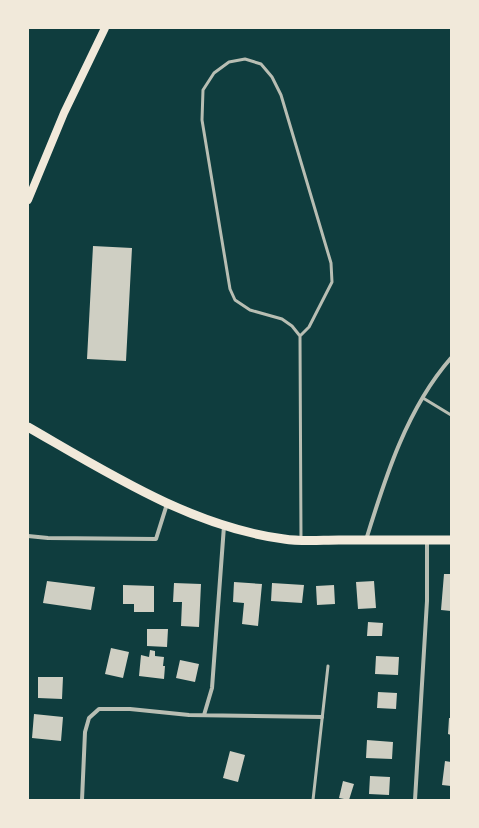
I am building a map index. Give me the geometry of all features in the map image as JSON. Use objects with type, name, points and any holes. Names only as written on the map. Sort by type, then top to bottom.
[{"type":"main road","points":[[28,200],[64,113],[105,28]]},
{"type":"main road","points":[[28,427],[99,468],[168,503],[224,526],[258,535],[286,540],[451,540]]},
{"type":"street","points":[[366,540],[380,494],[415,412],[438,372],[451,358]]},
{"type":"street","points":[[28,536],[48,538],[156,539],[168,503]]},
{"type":"street","points":[[204,714],[212,688],[224,526]]},
{"type":"street","points":[[415,800],[427,601],[427,540]]},
{"type":"street","points":[[82,800],[85,732],[88,718],[99,709],[130,709],[189,715],[204,714],[322,717]]},
{"type":"lane","points":[[300,336],[309,327],[332,282],[331,263],[280,95],[272,77],[261,64],[245,59],[229,62],[214,73],[203,90],[202,120],[230,289],[235,300],[250,310],[282,319],[292,326],[300,336],[300,540]]},
{"type":"lane","points":[[423,398],[451,415]]},
{"type":"lane","points":[[314,800],[328,666]]},
{"type":"building","points":[[93,246],[132,248],[126,361],[87,359]]},
{"type":"building","points":[[444,574],[451,574],[451,611],[441,610]]},
{"type":"building","points":[[47,581],[95,587],[91,610],[43,603]]},
{"type":"building","points":[[374,581],[376,608],[358,609],[356,582]]},
{"type":"building","points":[[234,582],[262,584],[258,626],[242,624],[244,603],[233,602]]},
{"type":"building","points":[[174,583],[201,584],[199,627],[181,626],[182,602],[173,602]]},
{"type":"building","points":[[272,583],[304,585],[302,603],[271,601]]},
{"type":"building","points":[[123,585],[154,586],[154,612],[134,612],[134,604],[123,604]]},
{"type":"building","points":[[334,585],[335,604],[317,605],[316,586]]},
{"type":"building","points":[[368,622],[383,623],[382,636],[367,636]]},
{"type":"building","points":[[147,629],[168,629],[167,647],[147,646]]},
{"type":"building","points":[[111,648],[129,652],[123,678],[105,674]]},
{"type":"building","points":[[150,650],[155,651],[155,656],[164,657],[164,679],[139,676],[141,655],[149,657]]},
{"type":"building","points":[[376,656],[399,657],[398,675],[375,674]]},
{"type":"building","points":[[180,660],[199,664],[195,682],[176,678]]},
{"type":"building","points":[[38,677],[63,677],[62,699],[38,698]]},
{"type":"building","points":[[378,692],[397,693],[396,709],[377,708]]},
{"type":"building","points":[[34,714],[63,717],[61,741],[32,738]]},
{"type":"building","points":[[449,718],[451,718],[451,735],[448,734]]},
{"type":"building","points":[[367,740],[393,742],[392,759],[366,758]]},
{"type":"building","points":[[230,751],[245,755],[238,782],[223,778]]},
{"type":"building","points":[[445,761],[451,762],[451,786],[442,785]]},
{"type":"building","points":[[370,776],[390,777],[389,795],[369,794]]},
{"type":"building","points":[[343,781],[354,784],[349,800],[339,798]]}]
